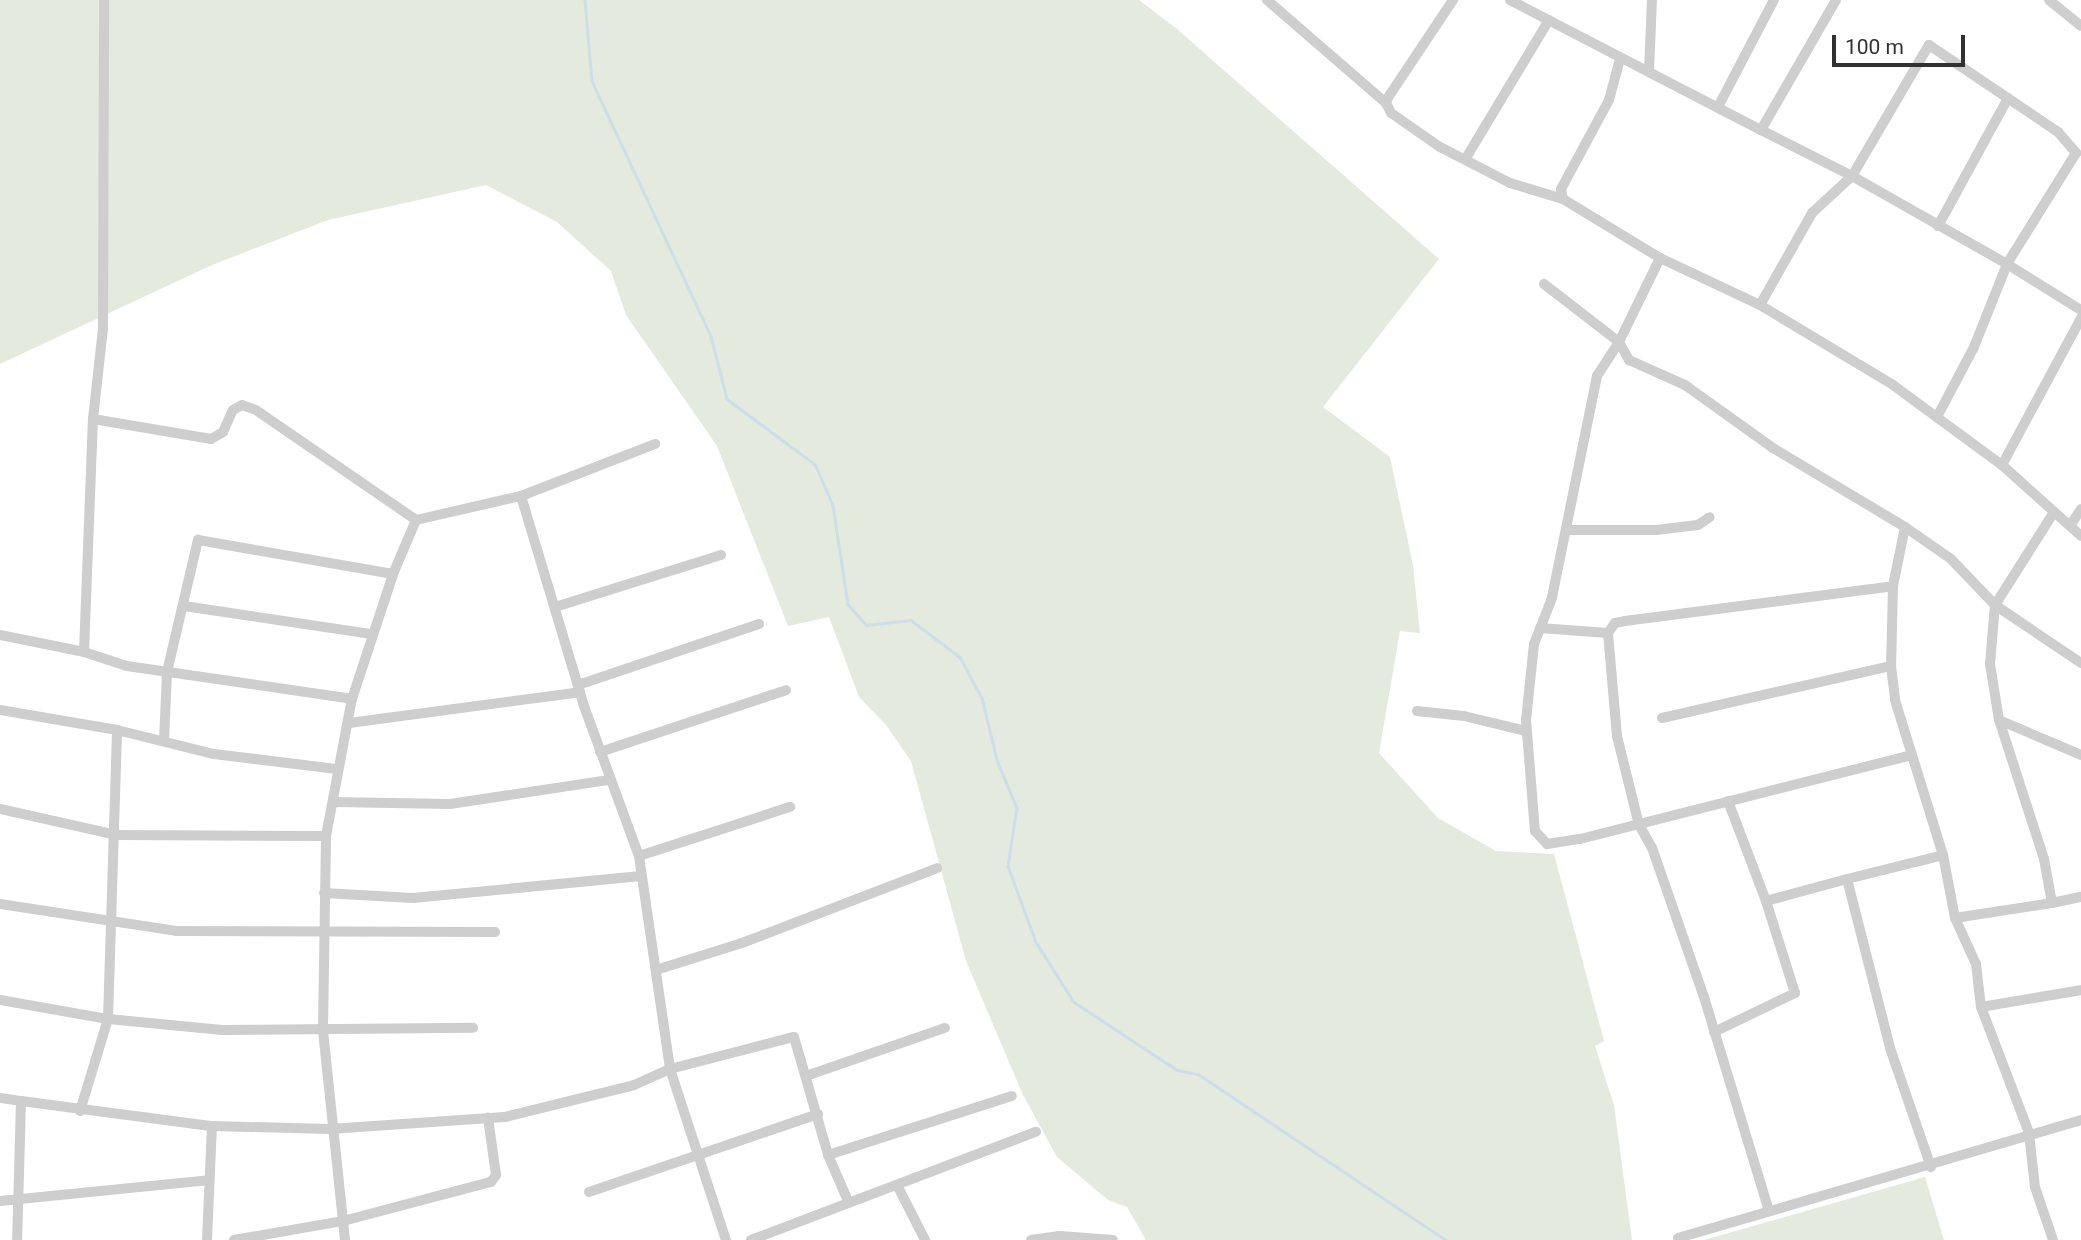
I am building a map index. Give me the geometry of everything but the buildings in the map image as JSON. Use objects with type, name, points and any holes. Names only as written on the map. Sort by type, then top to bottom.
[{"type":"street","points":[[85,652],[93,419],[103,328],[104,0]]},
{"type":"street","points":[[1266,0],[1386,103],[1391,113],[1424,136],[1510,183],[1563,199],[1660,258],[1760,304],[1893,385],[2002,465],[2081,536]]},
{"type":"street","points":[[1386,103],[1453,0]]},
{"type":"street","points":[[1510,0],[1620,59],[1719,105],[1761,130],[1852,176],[2007,264],[2081,310]]},
{"type":"street","points":[[1649,71],[1652,0]]},
{"type":"street","points":[[1719,105],[1774,0]]},
{"type":"street","points":[[1761,130],[1836,0]]},
{"type":"street","points":[[2049,0],[2081,26]]},
{"type":"street","points":[[1466,158],[1549,20]]},
{"type":"street","points":[[1760,304],[1812,213],[1852,176],[1929,46],[2058,132],[2076,153],[2007,264],[1975,347],[1937,417]]},
{"type":"street","points":[[1563,199],[1561,189],[1609,100],[1620,59]]},
{"type":"street","points":[[1938,226],[2008,98]]},
{"type":"street","points":[[1660,258],[1619,342],[1597,376],[1552,598],[1540,628],[1528,680],[1526,731],[1535,831],[1547,844],[1639,825],[1909,756]]},
{"type":"street","points":[[1544,284],[1619,342],[1629,360],[1685,385],[1773,447],[1905,527],[1951,559],[1995,605],[2081,663]]},
{"type":"street","points":[[2002,465],[2081,318]]},
{"type":"street","points":[[93,419],[211,439],[223,432],[233,410],[242,405],[257,410],[416,520],[521,496],[655,444]]},
{"type":"street","points":[[521,496],[609,780],[639,856],[670,1069],[726,1240]]},
{"type":"street","points":[[2070,526],[2081,509]]},
{"type":"street","points":[[2052,902],[2044,859],[1999,720],[1990,664],[1995,605],[2054,512]]},
{"type":"street","points":[[1566,530],[1656,530],[1698,525],[1710,517]]},
{"type":"street","points":[[345,1240],[330,1129],[323,1029],[322,932],[327,836],[337,769],[352,699],[393,574],[416,520]]},
{"type":"street","points":[[1905,527],[1894,586],[1891,666],[1909,756],[1943,855],[1955,918],[1976,964],[1981,1007],[2029,1133],[2035,1187],[2053,1240]]},
{"type":"street","points":[[164,741],[167,672],[198,540],[393,574]]},
{"type":"street","points":[[555,607],[721,555]]},
{"type":"street","points":[[1769,1211],[1714,1032],[1652,848],[1639,825],[1617,736],[1608,634],[1615,623],[1625,621],[1894,586]]},
{"type":"street","points":[[184,606],[372,634]]},
{"type":"street","points":[[349,723],[579,688],[759,624]]},
{"type":"street","points":[[1540,628],[1608,634]]},
{"type":"street","points":[[0,635],[85,652],[127,666],[352,699]]},
{"type":"street","points":[[1662,719],[1891,666]]},
{"type":"street","points":[[600,752],[786,690]]},
{"type":"street","points":[[0,710],[117,730],[214,754],[337,769]]},
{"type":"street","points":[[1417,711],[1464,716],[1526,731]]},
{"type":"street","points":[[1999,720],[2081,755]]},
{"type":"street","points":[[80,1111],[108,1019],[108,923],[116,835],[117,730]]},
{"type":"street","points":[[333,802],[450,804],[609,780]]},
{"type":"street","points":[[1714,1032],[1795,993],[1766,901],[1728,801]]},
{"type":"street","points":[[639,856],[790,807]]},
{"type":"street","points":[[0,809],[116,835],[327,836]]},
{"type":"street","points":[[1766,901],[1943,855]]},
{"type":"street","points":[[656,970],[742,943],[937,868]]},
{"type":"street","points":[[324,892],[413,898],[640,876]]},
{"type":"street","points":[[1847,879],[1891,1048],[1931,1167]]},
{"type":"street","points":[[1955,918],[2081,897]]},
{"type":"street","points":[[0,904],[108,923],[176,931],[495,932]]},
{"type":"street","points":[[1981,1007],[2081,990]]},
{"type":"street","points":[[0,1000],[108,1019],[222,1030],[473,1028]]},
{"type":"street","points":[[806,1076],[945,1028]]},
{"type":"street","points":[[0,1098],[80,1111],[212,1126],[330,1129],[488,1118],[549,1109],[670,1069],[794,1037],[828,1155],[849,1203]]},
{"type":"street","points":[[828,1155],[1013,1096]]},
{"type":"street","points":[[17,1240],[21,1101]]},
{"type":"street","points":[[589,1192],[699,1158],[818,1114]]},
{"type":"street","points":[[234,1240],[342,1221],[491,1182],[496,1175],[488,1118]]},
{"type":"street","points":[[1678,1238],[1931,1167],[2029,1133],[2081,1120]]},
{"type":"street","points":[[206,1240],[212,1126]]},
{"type":"street","points":[[751,1240],[1036,1132]]},
{"type":"street","points":[[0,1201],[209,1181]]},
{"type":"street","points":[[897,1185],[925,1240]]},
{"type":"street","points":[[1031,1240],[1059,1236],[1113,1240]]},
{"type":"shaded area","points":[[0,0],[1139,0],[1177,29],[1439,259],[1323,407],[1390,457],[1413,565],[1420,633],[1400,631],[1379,753],[1438,818],[1496,851],[1554,854],[1604,1041],[1595,1046],[1614,1105],[1632,1240],[1146,1240],[1127,1207],[1108,1200],[1057,1157],[1023,1095],[966,961],[911,761],[886,725],[859,697],[829,617],[788,626],[717,446],[626,315],[611,271],[557,222],[486,185],[328,220],[212,265],[0,364]]},
{"type":"shaded area","points":[[1925,1177],[1944,1240],[1704,1240]]},
{"type":"waterway","points":[[585,0],[592,81],[711,336],[727,399],[815,464],[833,505],[848,604],[866,625],[911,620],[960,657],[982,698],[997,760],[1017,808],[1008,866],[1036,942],[1074,1002],[1177,1070],[1198,1074],[1446,1240]]}]
